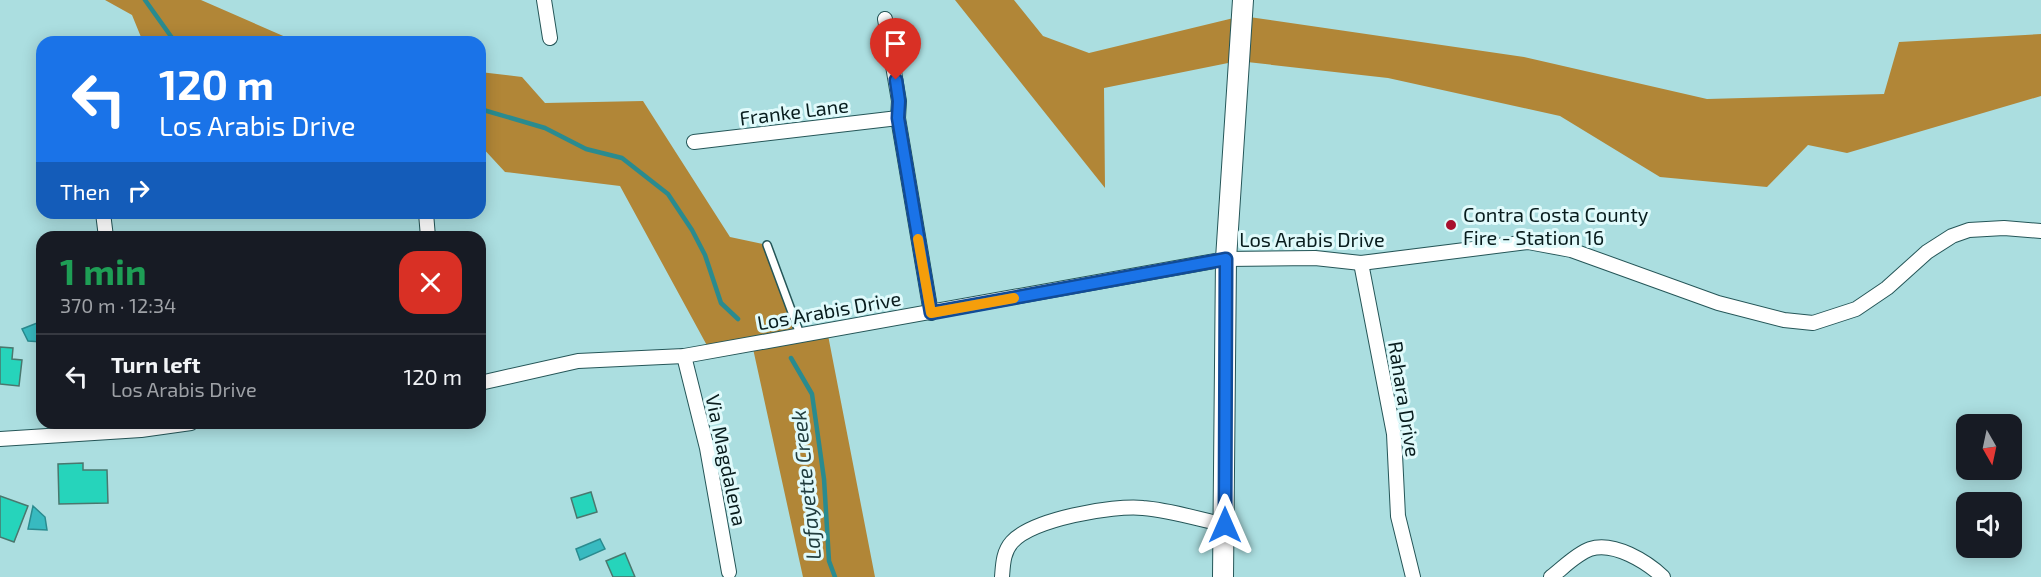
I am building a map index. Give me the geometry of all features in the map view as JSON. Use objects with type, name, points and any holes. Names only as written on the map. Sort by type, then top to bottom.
[{"type":"street","points":[[544,0],[550,38]]},
{"type":"street","points":[[1223,577],[1226,259],[1243,0]]},
{"type":"street","points":[[885,19],[899,101],[898,118],[931,313]]},
{"type":"street","name":"Franke Lane","points":[[694,142],[898,118]]},
{"type":"street","name":"Los Arabis Drive","points":[[486,382],[578,361],[684,356],[1226,259],[1315,258],[1361,262],[1528,242],[1571,250],[1718,303],[1784,320],[1813,323],[1856,309],[1887,288],[1927,252],[1952,236],[1969,230],[2004,228],[2041,231]]},
{"type":"street","name":"Rahara Drive","points":[[1361,262],[1394,434],[1398,516],[1413,577]]},
{"type":"street","name":"Via Magdalena","points":[[684,356],[707,448],[729,572]]},
{"type":"street","points":[[0,439],[108,429]]},
{"type":"street","points":[[1002,577],[1003,558],[1010,543],[1026,530],[1049,520],[1142,507],[1225,525]]},
{"type":"street","points":[[1551,577],[1591,548],[1607,548],[1628,553],[1663,577]]},
{"type":"lane","points":[[767,245],[800,334]]},
{"type":"shaded area","points":[[105,0],[201,0],[283,36],[141,36],[132,15]]},
{"type":"shaded area","points":[[955,0],[1014,0],[1043,36],[1089,53],[1242,16],[1524,57],[1707,99],[1884,94],[1899,42],[2041,34],[2041,96],[1847,153],[1808,145],[1767,187],[1660,177],[1560,116],[1388,78],[1238,61],[1104,88],[1105,188]]},
{"type":"shaded area","points":[[486,73],[522,77],[545,103],[643,101],[730,237],[767,245],[800,334],[827,330],[875,577],[803,577],[752,344],[710,351],[620,186],[505,172],[486,151]]},
{"type":"water","points":[[36,323],[36,342],[28,341],[22,329]]},
{"type":"water","points":[[33,506],[45,517],[47,530],[28,529]]},
{"type":"water","points":[[600,539],[605,549],[580,560],[576,549]]},
{"type":"building","points":[[0,347],[13,348],[12,359],[22,360],[19,386],[0,384]]},
{"type":"building","points":[[83,463],[83,470],[107,470],[108,503],[59,504],[58,464]]},
{"type":"building","points":[[591,492],[597,512],[577,518],[571,498]]},
{"type":"building","points":[[0,496],[28,506],[14,542],[0,537]]},
{"type":"building","points":[[625,553],[635,577],[613,577],[606,561]]},
{"type":"waterway","name":"Lafayette Creek","points":[[145,0],[171,36]]},
{"type":"waterway","name":"Lafayette Creek","points":[[486,111],[545,128],[586,149],[622,158],[668,194],[692,230],[705,255],[721,303],[738,319]]},
{"type":"waterway","name":"Lafayette Creek","points":[[791,358],[812,394],[824,479],[829,561],[835,577]]},
{"type":"slow traffic","points":[[918,239],[931,313],[1014,298]]},
{"type":"place","name":"Contra Costa County Fire - Station 16","points":[[1451,225]]},
{"type":"route","points":[[896,80],[899,101],[898,118],[931,313],[1226,259],[1225,525]]}]
